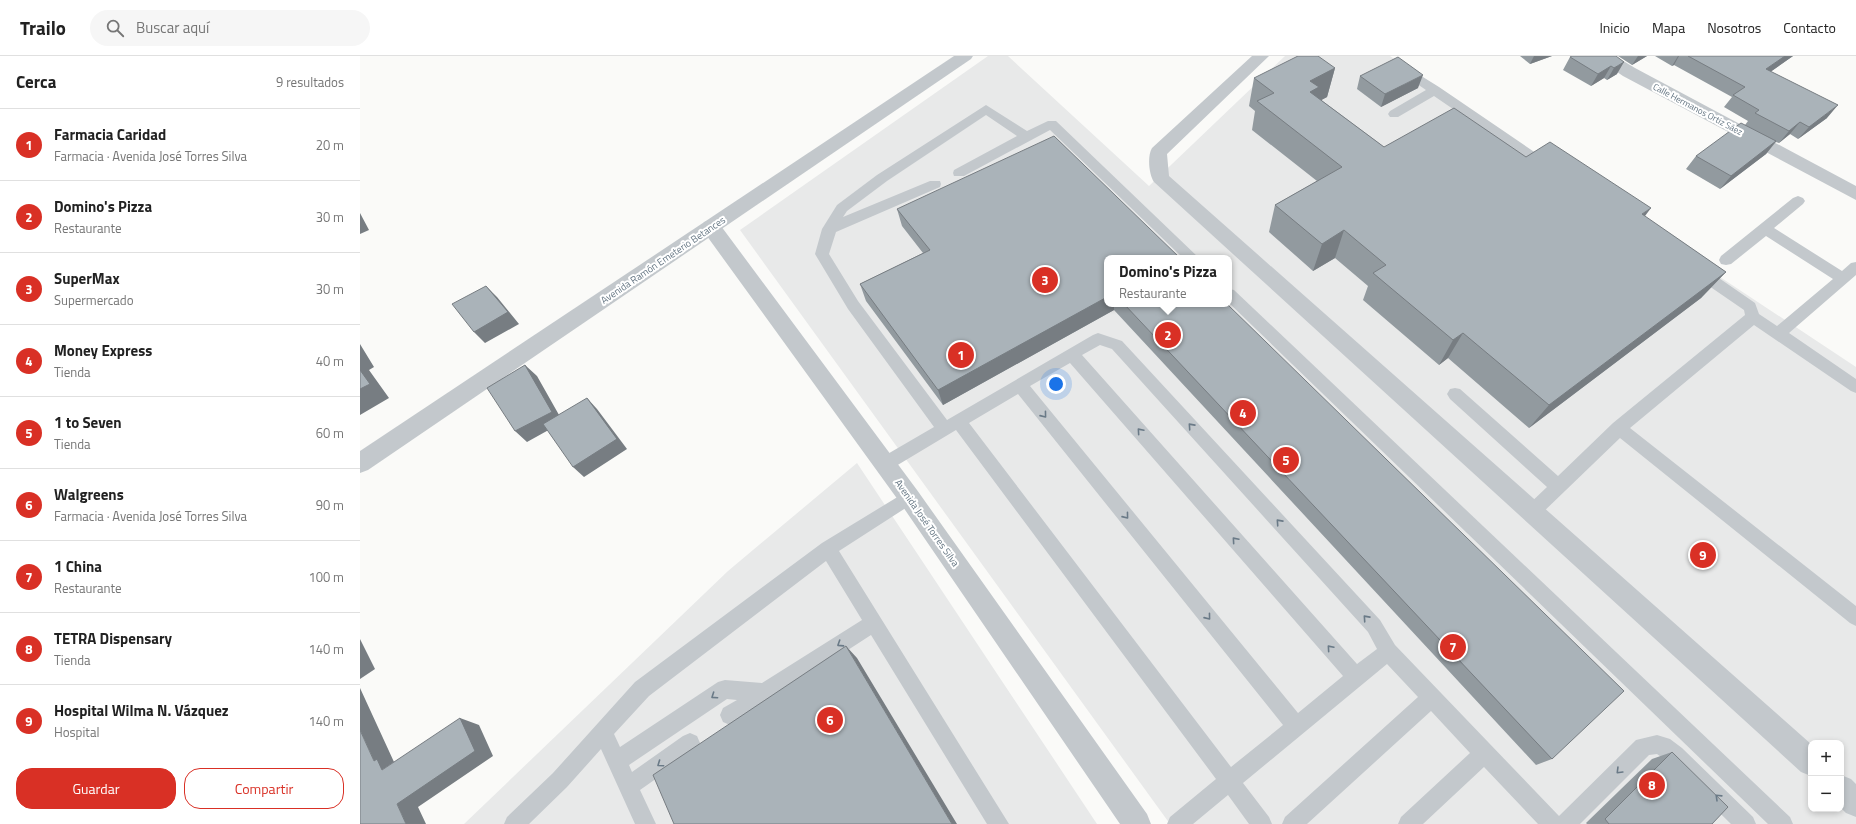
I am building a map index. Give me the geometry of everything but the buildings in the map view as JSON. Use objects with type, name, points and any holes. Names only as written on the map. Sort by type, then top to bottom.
[{"type":"street","name":"Avenida Ramón Emeterio Betances","points":[[360,463],[965,56]]},
{"type":"street","points":[[1261,56],[1158,152],[1160,178],[1808,759]]},
{"type":"street","name":"Calle Hermanos Ortiz Sáez","points":[[1604,56],[1629,72],[1856,194]]},
{"type":"street","name":"Avenida José Torres Silva","points":[[711,227],[909,497],[1137,824]]},
{"type":"street","points":[[1844,792],[1856,803]]},
{"type":"lane","points":[[1400,67],[1557,174]]},
{"type":"lane","points":[[1394,114],[1435,90]]},
{"type":"lane","points":[[1026,136],[986,109],[876,182],[842,208],[829,229],[822,254],[852,305],[952,425],[1262,824]]},
{"type":"lane","points":[[959,173],[1026,136],[1052,124],[1189,255]]},
{"type":"lane","points":[[829,229],[935,184]]},
{"type":"lane","points":[[1726,260],[1798,201]]},
{"type":"lane","points":[[1765,229],[1843,278]]},
{"type":"lane","points":[[1686,263],[1750,307],[1753,317],[1856,387]]},
{"type":"lane","points":[[1778,334],[1856,267]]},
{"type":"lane","points":[[1232,297],[1783,824]]},
{"type":"lane","points":[[1532,512],[1619,428],[1753,317]]},
{"type":"lane","points":[[885,464],[1098,339],[1117,345],[1374,626],[1388,651],[1483,754],[1552,824]]},
{"type":"lane","points":[[1072,354],[1356,677]]},
{"type":"lane","points":[[1020,385],[1296,726]]},
{"type":"lane","points":[[1455,394],[1558,487]]},
{"type":"lane","points":[[1619,428],[1856,617]]},
{"type":"lane","points":[[514,824],[560,780],[642,689],[828,549],[909,497]]},
{"type":"lane","points":[[828,549],[999,824]]},
{"type":"lane","points":[[730,715],[873,623]]},
{"type":"lane","points":[[1177,824],[1388,651]]},
{"type":"lane","points":[[617,761],[725,689],[765,693]]},
{"type":"lane","points":[[1292,824],[1431,698]]},
{"type":"lane","points":[[603,732],[630,786],[646,824]]},
{"type":"lane","points":[[630,786],[690,743]]},
{"type":"lane","points":[[1566,824],[1642,747],[1656,743],[1675,755],[1746,824]]},
{"type":"lane","points":[[1408,824],[1483,754]]},
{"type":"shaded area","points":[[988,56],[1008,56],[1149,186],[1285,56],[1390,56],[1575,181],[1856,367],[1856,824],[1170,824],[740,230]]},
{"type":"shaded area","points":[[857,463],[1097,824],[464,824],[728,571]]},
{"type":"place","name":"SuperMax","points":[[1045,280]]},
{"type":"place","name":"Domino's Pizza","points":[[1168,335]]},
{"type":"place","name":"Farmacia Caridad","points":[[961,355]]},
{"type":"place","name":"Money Express","points":[[1243,413]]},
{"type":"place","name":"1 to Seven","points":[[1286,460]]},
{"type":"place","name":"Hospital Wilma N. Vázquez","points":[[1703,555]]},
{"type":"place","name":"1 China","points":[[1453,647]]},
{"type":"place","name":"Walgreens","points":[[830,720]]},
{"type":"place","name":"TETRA Dispensary","points":[[1652,785]]}]
